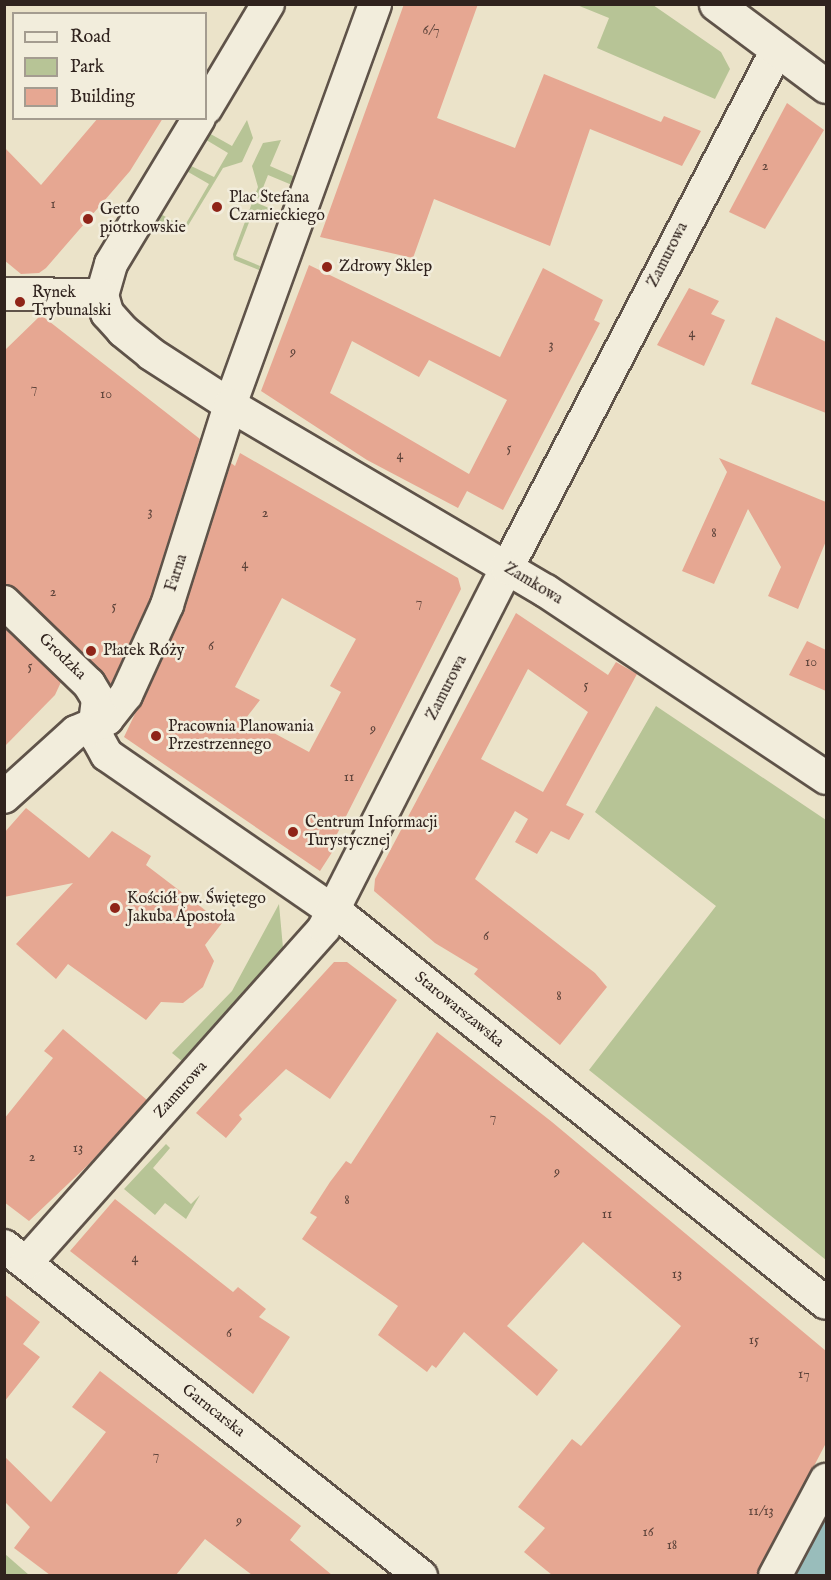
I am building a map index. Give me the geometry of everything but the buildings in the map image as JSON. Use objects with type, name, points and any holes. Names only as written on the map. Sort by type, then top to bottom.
[{"type":"street","points":[[207,106],[268,4]]},
{"type":"street","points":[[198,120],[111,264],[102,295],[107,313],[123,331],[150,354],[230,405],[375,4]]},
{"type":"street","points":[[716,4],[826,86]]},
{"type":"street","name":"Zamurowa","points":[[15,1255],[314,944],[334,912],[507,568],[777,50]]},
{"type":"street","points":[[4,294],[102,295]]},
{"type":"street","name":"Zamkowa","points":[[230,405],[507,568],[652,659],[826,778]]},
{"type":"street","name":"Farna","points":[[4,797],[76,732],[107,719],[123,699],[144,659],[167,605],[230,405]]},
{"type":"street","name":"Grodzka","points":[[4,602],[89,684],[98,699],[95,724]]},
{"type":"street","name":"Starowarszawska","points":[[95,724],[107,755],[334,912],[826,1303]]},
{"type":"street","name":"Garncarska","points":[[15,1255],[421,1575]]},
{"type":"street","points":[[775,1575],[826,1480]]},
{"type":"green space","points":[[577,5],[653,5],[721,52],[730,69],[715,99],[597,48],[609,18]]},
{"type":"green space","points":[[247,120],[253,138],[242,162],[223,168],[186,229],[180,231],[154,218],[157,212],[184,227],[209,184],[183,169],[187,164],[214,177],[228,153],[203,138],[207,132],[232,146]]},
{"type":"green space","points":[[281,140],[270,166],[295,177],[292,185],[268,175],[257,203],[281,213],[278,221],[253,212],[236,256],[260,266],[259,270],[234,260],[233,254],[258,187],[252,166],[263,143]]},
{"type":"green space","points":[[656,706],[826,820],[826,1260],[589,1070],[716,906],[595,812]]},
{"type":"green space","points":[[279,904],[283,948],[183,1062],[172,1053],[232,991]]},
{"type":"green space","points":[[166,1144],[170,1148],[153,1168],[191,1204],[200,1195],[186,1219],[165,1203],[155,1215],[124,1189]]},
{"type":"green space","points":[[5,1554],[29,1575],[5,1575]]},
{"type":"waterway","points":[[813,1576],[826,1550]]},
{"type":"place","name":"Plac Stefana Czarnieckiego","points":[[217,207]]},
{"type":"place","name":"Getto piotrkowskie","points":[[88,219]]},
{"type":"place","name":"Zdrowy Sklep","points":[[327,267]]},
{"type":"place","name":"Rynek Trybunalski","points":[[20,302]]},
{"type":"place","name":"Płatek Róży","points":[[91,651]]},
{"type":"place","name":"Pracownia Planowania Przestrzennego","points":[[156,736]]},
{"type":"place","name":"Centrum Informacji Turystycznej","points":[[293,832]]},
{"type":"place","name":"Kościół pw. Świętego Jakuba Apostoła","points":[[115,908]]}]
